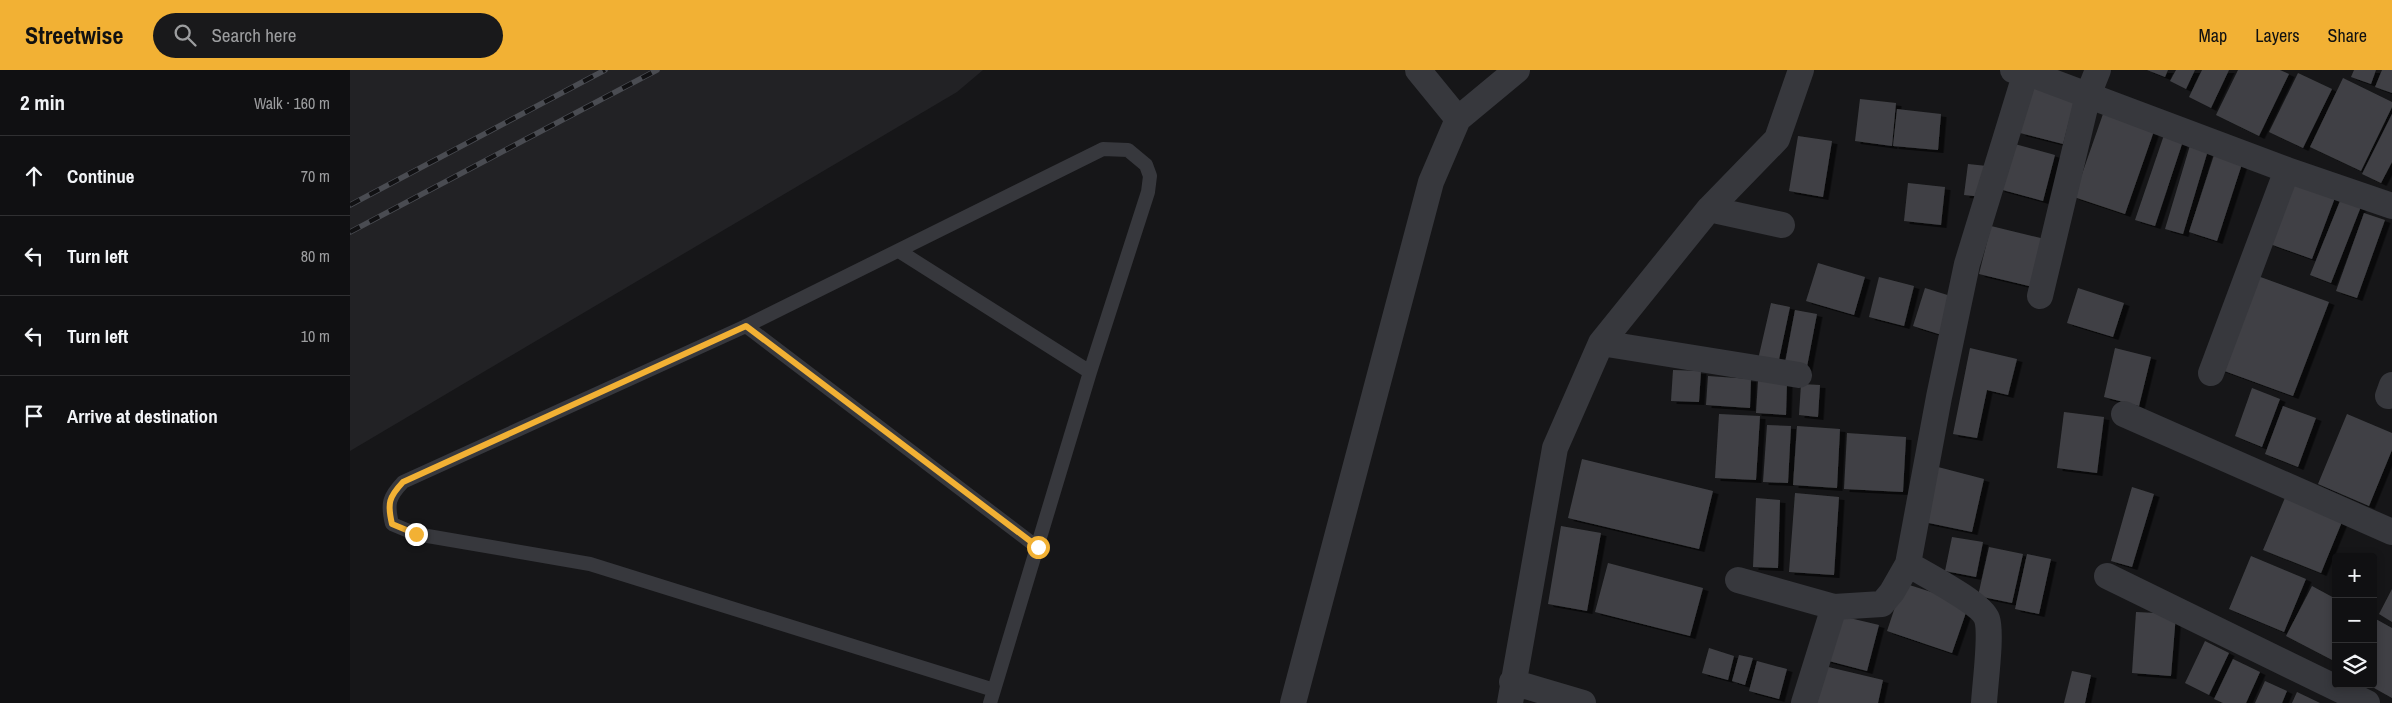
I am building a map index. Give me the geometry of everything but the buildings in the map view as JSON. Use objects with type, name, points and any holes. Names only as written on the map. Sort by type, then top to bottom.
[{"type":"street","points":[[1418,70],[1458,119]]},
{"type":"street","points":[[1293,703],[1431,182],[1458,119],[1517,70]]},
{"type":"street","points":[[1583,703],[1511,692],[1554,448],[1602,343],[1708,209],[1777,140],[1801,70]]},
{"type":"street","points":[[2040,296],[2088,95],[2098,70]]},
{"type":"street","points":[[1738,580],[1834,607],[1882,604],[1892,592],[1908,564],[1939,397],[1967,264],[2019,71],[2054,77],[2088,95],[2287,170],[2392,206]]},
{"type":"street","points":[[2211,372],[2287,170]]},
{"type":"street","points":[[1708,209],[1782,225]]},
{"type":"street","points":[[1602,343],[1799,375]]},
{"type":"street","points":[[2124,414],[2392,532]]},
{"type":"street","points":[[1908,564],[1978,606],[1987,618],[1988,647],[1984,703]]},
{"type":"street","points":[[2107,576],[2367,703]]},
{"type":"street","points":[[1804,703],[1834,607]]},
{"type":"lane","points":[[1104,149],[1128,150],[1146,165],[1150,176],[1148,192],[1090,372],[992,696],[590,564],[416,534],[392,524],[389,510],[391,495],[403,482],[746,326],[899,251],[1104,149]]},
{"type":"lane","points":[[899,251],[1090,372]]},
{"type":"lane","points":[[746,326],[1038,547]]},
{"type":"shaded area","points":[[350,70],[983,70],[957,92],[350,451]]},
{"type":"railway","points":[[350,205],[605,70]]},
{"type":"railway","points":[[350,232],[657,70]]},
{"type":"route","points":[[416,534],[392,524],[389,510],[391,495],[403,482],[746,326],[1038,547]]}]
